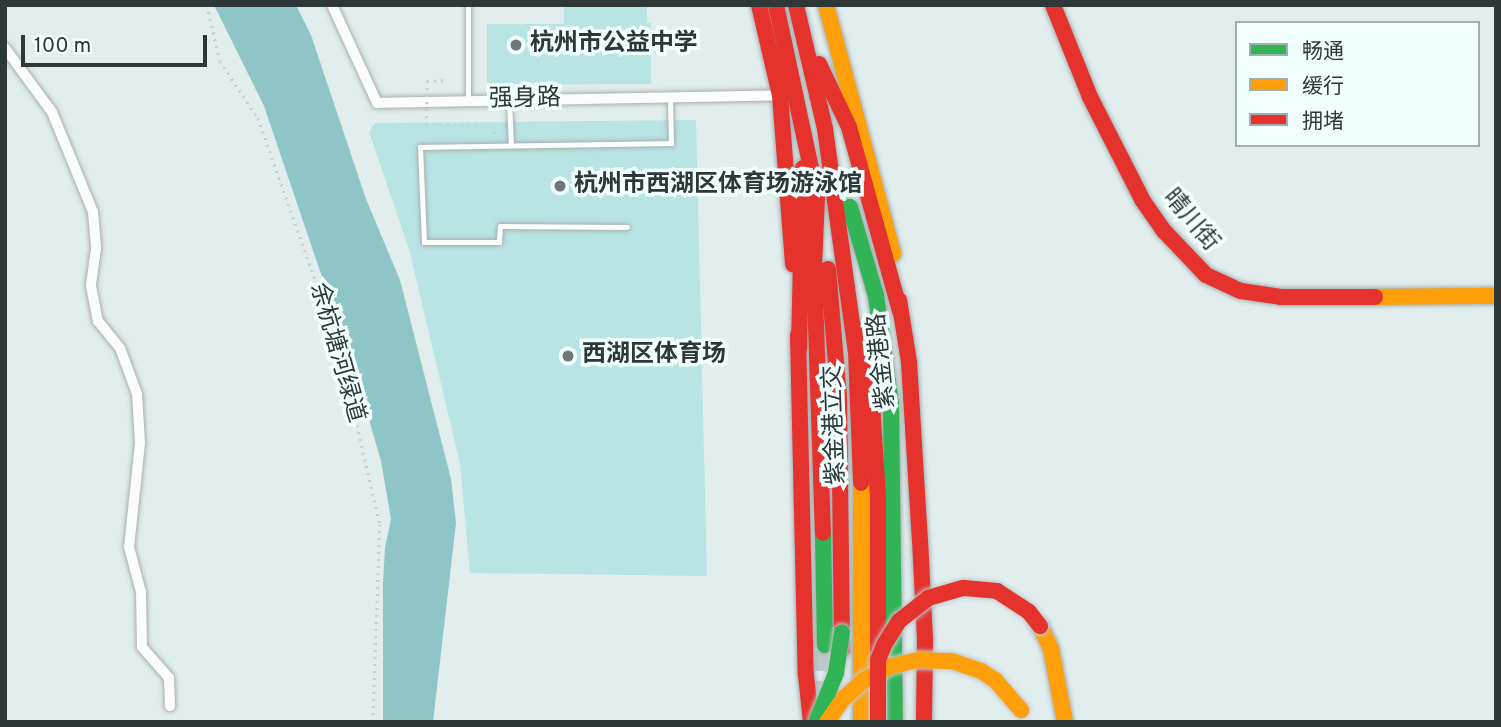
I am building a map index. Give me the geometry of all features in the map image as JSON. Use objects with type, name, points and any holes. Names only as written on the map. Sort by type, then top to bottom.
[{"type":"main road","points":[[759,5],[780,95],[799,348]]},
{"type":"main road","points":[[776,5],[804,124],[817,197],[814,265],[825,645]]},
{"type":"main road","points":[[796,5],[825,129],[845,183],[853,224],[876,296],[879,363],[878,722]]},
{"type":"main road","name":"紫金港路","points":[[826,5],[888,227],[897,271],[900,311],[909,362],[920,540],[925,640],[924,722]]},
{"type":"main road","name":"晴川街","points":[[1053,5],[1090,97],[1143,201],[1164,231],[1206,275],[1241,291],[1281,297],[1496,296]]},
{"type":"main road","points":[[803,29],[849,127],[900,311]]},
{"type":"main road","points":[[804,124],[799,348],[806,675],[813,722]]},
{"type":"main road","name":"紫金港立交","points":[[825,129],[856,351],[861,496],[861,722]]},
{"type":"main road","name":"紫金港立交","points":[[817,197],[835,334],[841,471],[844,722]]},
{"type":"main road","points":[[879,363],[894,500],[895,722]]},
{"type":"main road","points":[[878,660],[892,630],[907,612],[945,591],[979,588],[997,591],[1029,612],[1040,626],[1051,649],[1065,722]]},
{"type":"main road","points":[[813,722],[836,673],[842,632]]},
{"type":"main road","points":[[827,722],[844,698],[876,673],[908,662],[937,659],[966,665],[995,680],[1021,710],[1027,722]]},
{"type":"street","name":"强身路","points":[[332,5],[377,103],[780,95]]},
{"type":"street","points":[[5,48],[52,112],[93,212],[96,249],[90,286],[98,321],[120,348],[137,394],[141,443],[132,495],[129,547],[141,592],[142,646],[169,678],[170,706]]},
{"type":"lane","points":[[468,5],[468,101]]},
{"type":"lane","points":[[627,227],[500,226],[499,242],[424,242],[419,147],[671,143],[670,97]]},
{"type":"lane","points":[[509,100],[511,145]]},
{"type":"path","name":"余杭塘河绿道","points":[[207,5],[220,61],[258,118],[340,350],[380,524],[373,722]]},
{"type":"path","points":[[447,80],[427,81],[426,125],[495,125],[495,145]]},
{"type":"shaded area","points":[[214,5],[296,5],[311,35],[366,199],[400,280],[451,479],[456,523],[433,722],[383,722],[383,583],[385,548],[391,519],[381,461],[361,392],[264,106]]},
{"type":"shaded area","points":[[564,5],[647,5],[647,23],[651,23],[651,84],[487,85],[487,24],[564,24]]},
{"type":"shaded area","name":"西湖区体育场","points":[[696,120],[707,576],[470,573],[460,464],[409,249],[369,132],[375,123]]},
{"type":"tunnel","points":[[824,702],[825,645]]},
{"type":"traffic: fast","points":[[850,207],[876,296],[891,404],[895,722]]},
{"type":"traffic: fast","points":[[823,533],[825,645]]},
{"type":"traffic: fast","points":[[817,720],[836,673],[842,632]]},
{"type":"traffic: slow","points":[[826,5],[893,254]]},
{"type":"traffic: slow","points":[[1375,297],[1496,296]]},
{"type":"traffic: slow","points":[[861,483],[861,722]]},
{"type":"traffic: slow","points":[[1040,626],[1051,649],[1065,722]]},
{"type":"traffic: slow","points":[[827,722],[844,698],[864,680],[892,666],[919,660],[952,661],[981,671],[995,680],[1021,710]]},
{"type":"traffic: jam","points":[[759,5],[780,95],[793,265]]},
{"type":"traffic: jam","points":[[776,5],[817,197],[814,265],[823,533]]},
{"type":"traffic: jam","points":[[796,5],[825,129],[856,351],[861,483]]},
{"type":"traffic: jam","points":[[1053,5],[1090,97],[1143,201],[1164,231],[1206,275],[1241,291],[1281,297],[1375,297]]},
{"type":"traffic: jam","points":[[819,64],[849,127],[900,311]]},
{"type":"traffic: jam","points":[[799,348],[803,168]]},
{"type":"traffic: jam","points":[[828,269],[839,397],[842,650]]},
{"type":"traffic: jam","points":[[899,300],[909,362],[920,540],[925,640],[924,722]]},
{"type":"traffic: jam","points":[[867,327],[878,495],[878,660]]},
{"type":"traffic: jam","points":[[798,335],[806,675],[811,722]]},
{"type":"traffic: jam","points":[[878,722],[878,660],[884,645],[899,621],[928,598],[964,588],[997,591],[1029,612],[1040,626]]},
{"type":"place","name":"杭州市公益中学","points":[[516,45]]},
{"type":"place","name":"杭州市西湖区体育场游泳馆","points":[[560,186]]},
{"type":"place","name":"西湖区体育场","points":[[568,356]]}]
